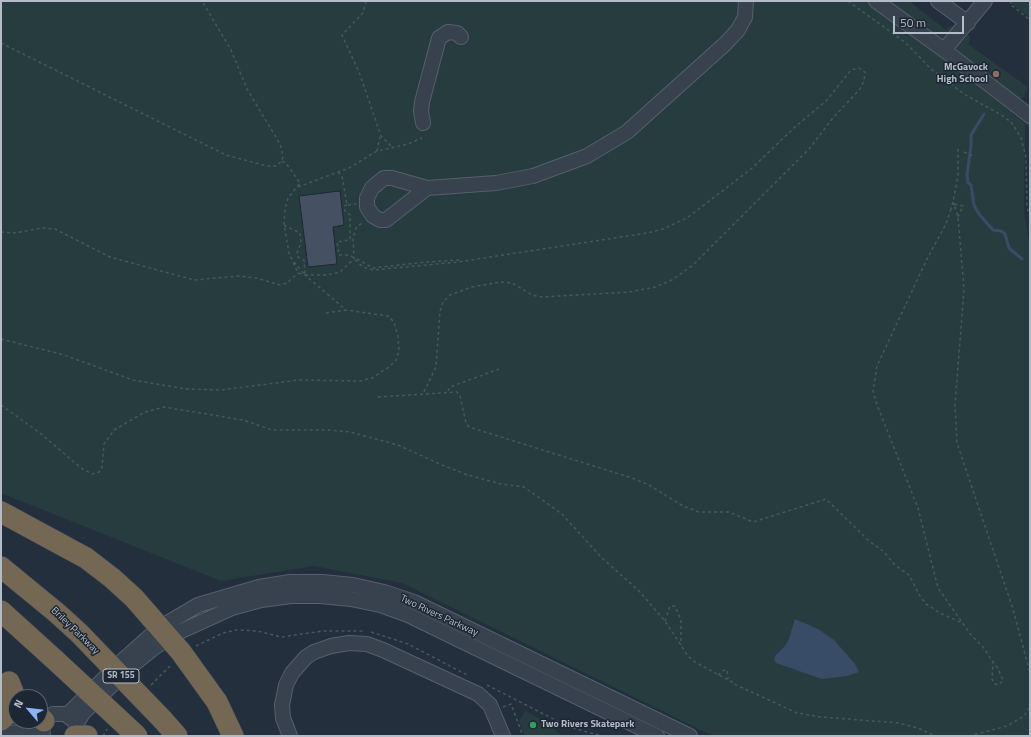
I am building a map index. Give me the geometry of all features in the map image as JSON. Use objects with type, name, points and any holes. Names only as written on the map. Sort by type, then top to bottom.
[{"type":"highway","points":[[1,512],[86,558],[112,578],[134,598],[163,634],[180,652],[217,702],[233,736]]},
{"type":"highway","name":"Briley Parkway","points":[[1,567],[79,633],[177,736]]},
{"type":"highway","points":[[1,611],[137,736]]},
{"type":"highway","points":[[1,720],[9,712],[12,702],[13,692],[11,684]]},
{"type":"street","points":[[427,188],[496,183],[532,176],[587,156],[627,132],[725,44],[738,30],[745,17],[746,1]]},
{"type":"street","points":[[876,1],[1030,115]]},
{"type":"street","points":[[938,1],[968,24]]},
{"type":"street","points":[[944,50],[968,24],[982,2]]},
{"type":"street","points":[[424,123],[421,111],[422,102],[439,38],[448,32],[457,33],[461,37]]},
{"type":"street","name":"Two Rivers Parkway","points":[[76,730],[83,713],[163,634],[198,605],[259,586],[290,582],[322,582],[353,585],[384,592],[414,602],[690,736]]},
{"type":"street","name":"Two Rivers Parkway","points":[[163,634],[232,608],[261,600],[299,596],[321,596],[351,599],[380,605],[408,615],[657,736]]},
{"type":"street","points":[[290,736],[282,712],[282,698],[288,679],[300,663],[314,652],[322,648],[345,643],[367,644],[383,650],[478,694],[486,700],[503,736]]},
{"type":"street","points":[[48,719],[53,714],[59,713],[76,730]]},
{"type":"street","points":[[1,732],[26,733],[36,731],[38,729]]},
{"type":"path","points":[[1,43],[226,155],[267,166],[276,166],[282,161],[283,152],[277,138],[247,89],[230,50],[202,1]]},
{"type":"path","points":[[366,1],[363,13],[342,35],[359,72],[380,136],[393,148]]},
{"type":"path","points":[[848,1],[906,43],[931,69],[964,94],[1003,116],[1012,123],[1021,138],[1026,158],[1026,207],[1030,218]]},
{"type":"path","points":[[1012,1],[1010,4],[1030,20]]},
{"type":"path","points":[[338,172],[342,176],[347,205],[344,206],[345,211],[350,215],[350,240],[337,242],[339,255],[350,255],[363,267],[373,270],[465,260],[647,233],[681,222],[703,207],[759,162],[831,96],[851,70],[859,68],[865,72],[864,81],[860,90],[832,119],[806,152],[687,271],[672,280],[655,287],[629,292],[542,297],[532,295],[512,283],[501,282],[477,285],[450,295],[443,302],[440,311],[436,367],[423,394]]},
{"type":"path","points":[[377,151],[380,136]]},
{"type":"path","points":[[296,188],[350,168],[377,151],[393,148],[422,138]]},
{"type":"path","points":[[958,148],[958,176],[954,203],[946,224],[927,259],[877,366],[873,391],[918,508],[936,584],[962,623],[983,647],[993,662],[1002,677],[1002,682],[999,685],[995,684],[992,679],[993,662]]},
{"type":"path","points":[[964,152],[975,157]]},
{"type":"path","points":[[282,161],[288,166],[300,183],[305,185]]},
{"type":"path","points":[[298,273],[289,253],[284,224],[288,198],[300,183]]},
{"type":"path","points":[[954,203],[963,206],[958,217]]},
{"type":"path","points":[[954,203],[958,217],[964,289],[955,405],[957,443],[1013,609],[1030,673]]},
{"type":"path","points":[[347,205],[359,204]]},
{"type":"path","points":[[356,259],[352,238],[356,228],[365,221],[362,216]]},
{"type":"path","points":[[284,224],[300,232],[301,243],[297,253],[298,258],[304,260],[305,275]]},
{"type":"path","points":[[1,232],[14,233],[43,228],[55,229],[90,248],[115,259],[194,280],[238,276],[256,278],[280,285],[287,283],[298,273]]},
{"type":"path","points":[[298,273],[305,275],[334,274],[340,272],[356,259]]},
{"type":"path","points":[[293,261],[305,275],[346,310]]},
{"type":"path","points":[[1,339],[64,355],[133,380],[186,390],[221,390],[299,380],[360,381],[372,378],[389,367],[396,360],[399,351],[398,336],[394,322],[388,316],[346,310],[326,313]]},
{"type":"path","points":[[448,391],[450,387],[499,369]]},
{"type":"path","points":[[378,397],[448,391],[459,393],[466,424],[469,427],[641,481],[693,510],[731,512],[753,522],[826,499],[869,541],[883,551],[895,565],[909,575],[926,604],[940,613],[962,623]]},
{"type":"path","points":[[1,405],[40,433],[81,468],[92,474],[99,472],[102,468],[104,444],[114,430],[145,412],[164,407],[243,420],[272,430],[330,430],[350,432],[398,445],[468,475],[501,484],[524,487],[545,500],[562,514],[601,557],[639,590],[664,621],[688,656],[695,662],[732,683],[797,713],[821,717],[899,723],[918,728],[936,736]]},
{"type":"path","points":[[664,621],[670,606],[675,606],[681,620],[681,645]]},
{"type":"path","points":[[718,675],[724,670],[727,670],[728,680]]},
{"type":"path","points":[[492,711],[511,704],[523,736]]},
{"type":"path","points":[[969,736],[1008,726],[1024,716],[1030,707]]},
{"type":"green space","points":[[1,1],[877,1],[899,24],[1025,123],[1026,121],[1030,124],[1030,127],[1025,124],[1024,212],[1030,245],[1030,736],[713,736],[402,583],[314,566],[221,581],[1,493]]},
{"type":"green space","points":[[886,1],[909,1],[946,30],[950,26],[955,27],[945,44]]},
{"type":"green space","points":[[1014,1],[1030,1],[1030,18],[1012,4]]},
{"type":"green space","points":[[966,35],[969,35],[971,38],[968,44],[1028,87],[1024,97],[1019,99],[955,52],[958,45]]},
{"type":"green space","name":"Two Rivers Skatepark","points":[[525,711],[535,716],[563,736],[525,736],[519,722]]},
{"type":"water","points":[[795,619],[818,629],[834,640],[855,664],[859,672],[847,676],[822,679],[776,663],[774,659],[789,639]]},
{"type":"building","points":[[340,191],[344,225],[333,227],[337,264],[308,267],[299,196]]},
{"type":"waterway","points":[[984,114],[971,135],[967,175],[968,183],[971,185],[974,205],[979,214],[993,230],[1001,231],[1005,234],[1009,248],[1022,259]]},
{"type":"place","name":"McGavock High School","points":[[996,74]]},
{"type":"place","name":"Two Rivers Skatepark","points":[[533,725]]}]
